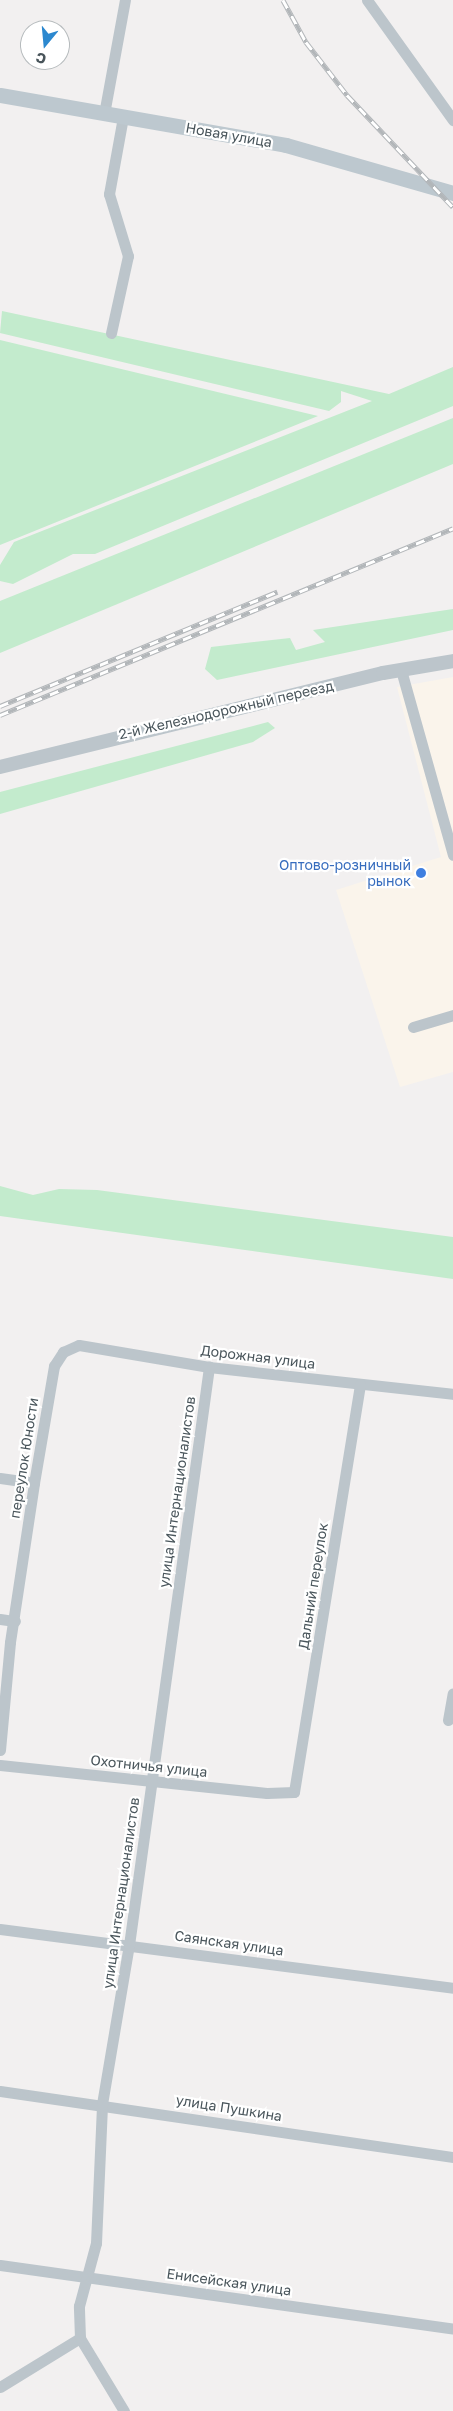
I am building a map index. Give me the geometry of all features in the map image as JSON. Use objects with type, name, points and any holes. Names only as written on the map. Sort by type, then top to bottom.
[{"type":"main road","name":"Новая улица","points":[[0,95],[286,145],[453,193]]},
{"type":"street","points":[[104,114],[125,0]]},
{"type":"street","points":[[367,0],[453,120]]},
{"type":"street","points":[[110,333],[128,256],[109,194],[123,117]]},
{"type":"street","name":"2-й Железнодорожный переезд","points":[[0,767],[401,670],[453,661]]},
{"type":"street","points":[[401,670],[453,855]]},
{"type":"street","points":[[413,1027],[453,1015]]},
{"type":"street","name":"Дорожная улица","points":[[63,1352],[78,1345],[209,1367],[453,1394]]},
{"type":"street","name":"переулок Юности","points":[[0,1750],[34,1483],[54,1366],[63,1352]]},
{"type":"street","name":"улица Интернационалистов","points":[[124,2411],[80,2338],[79,2306],[88,2278],[101,2198],[102,2104],[129,1945],[209,1367]]},
{"type":"street","name":"Дальний переулок","points":[[294,1792],[360,1384]]},
{"type":"street","points":[[0,1478],[34,1483]]},
{"type":"street","points":[[0,1619],[15,1621]]},
{"type":"street","points":[[448,1720],[453,1693]]},
{"type":"street","name":"Охотничья улица","points":[[0,1765],[152,1782],[294,1792]]},
{"type":"street","name":"Саянская улица","points":[[0,1929],[453,1988]]},
{"type":"street","name":"улица Пушкина","points":[[0,2091],[102,2104],[453,2157]]},
{"type":"street","name":"Енисейская улица","points":[[0,2264],[88,2278],[453,2328]]},
{"type":"street","points":[[0,2387],[80,2338]]},
{"type":"shaded area","name":"Оптово-розничный рынок","points":[[453,677],[453,1072],[400,1087],[336,890],[441,857],[397,687]]},
{"type":"green space","points":[[2,311],[389,394],[453,367],[453,406],[95,554],[73,554],[13,584],[0,581],[0,565],[14,542],[372,401],[341,391],[341,402],[329,411],[0,333]]},
{"type":"green space","points":[[0,340],[318,416],[0,545]]},
{"type":"green space","points":[[453,418],[453,464],[0,653],[0,601]]},
{"type":"green space","points":[[453,609],[453,630],[217,680],[205,669],[211,647],[290,638],[296,650],[325,642],[313,630]]},
{"type":"green space","points":[[268,722],[275,728],[253,742],[0,814],[0,792]]},
{"type":"green space","points":[[0,1186],[33,1195],[59,1189],[97,1190],[453,1237],[453,1279],[0,1216]]},
{"type":"railway","points":[[283,0],[306,42],[347,95],[453,207]]},
{"type":"railway","points":[[0,715],[453,528]]},
{"type":"railway","points":[[0,706],[277,592]]},
{"type":"place","name":"Оптово-розничный рынок","points":[[421,873]]}]
